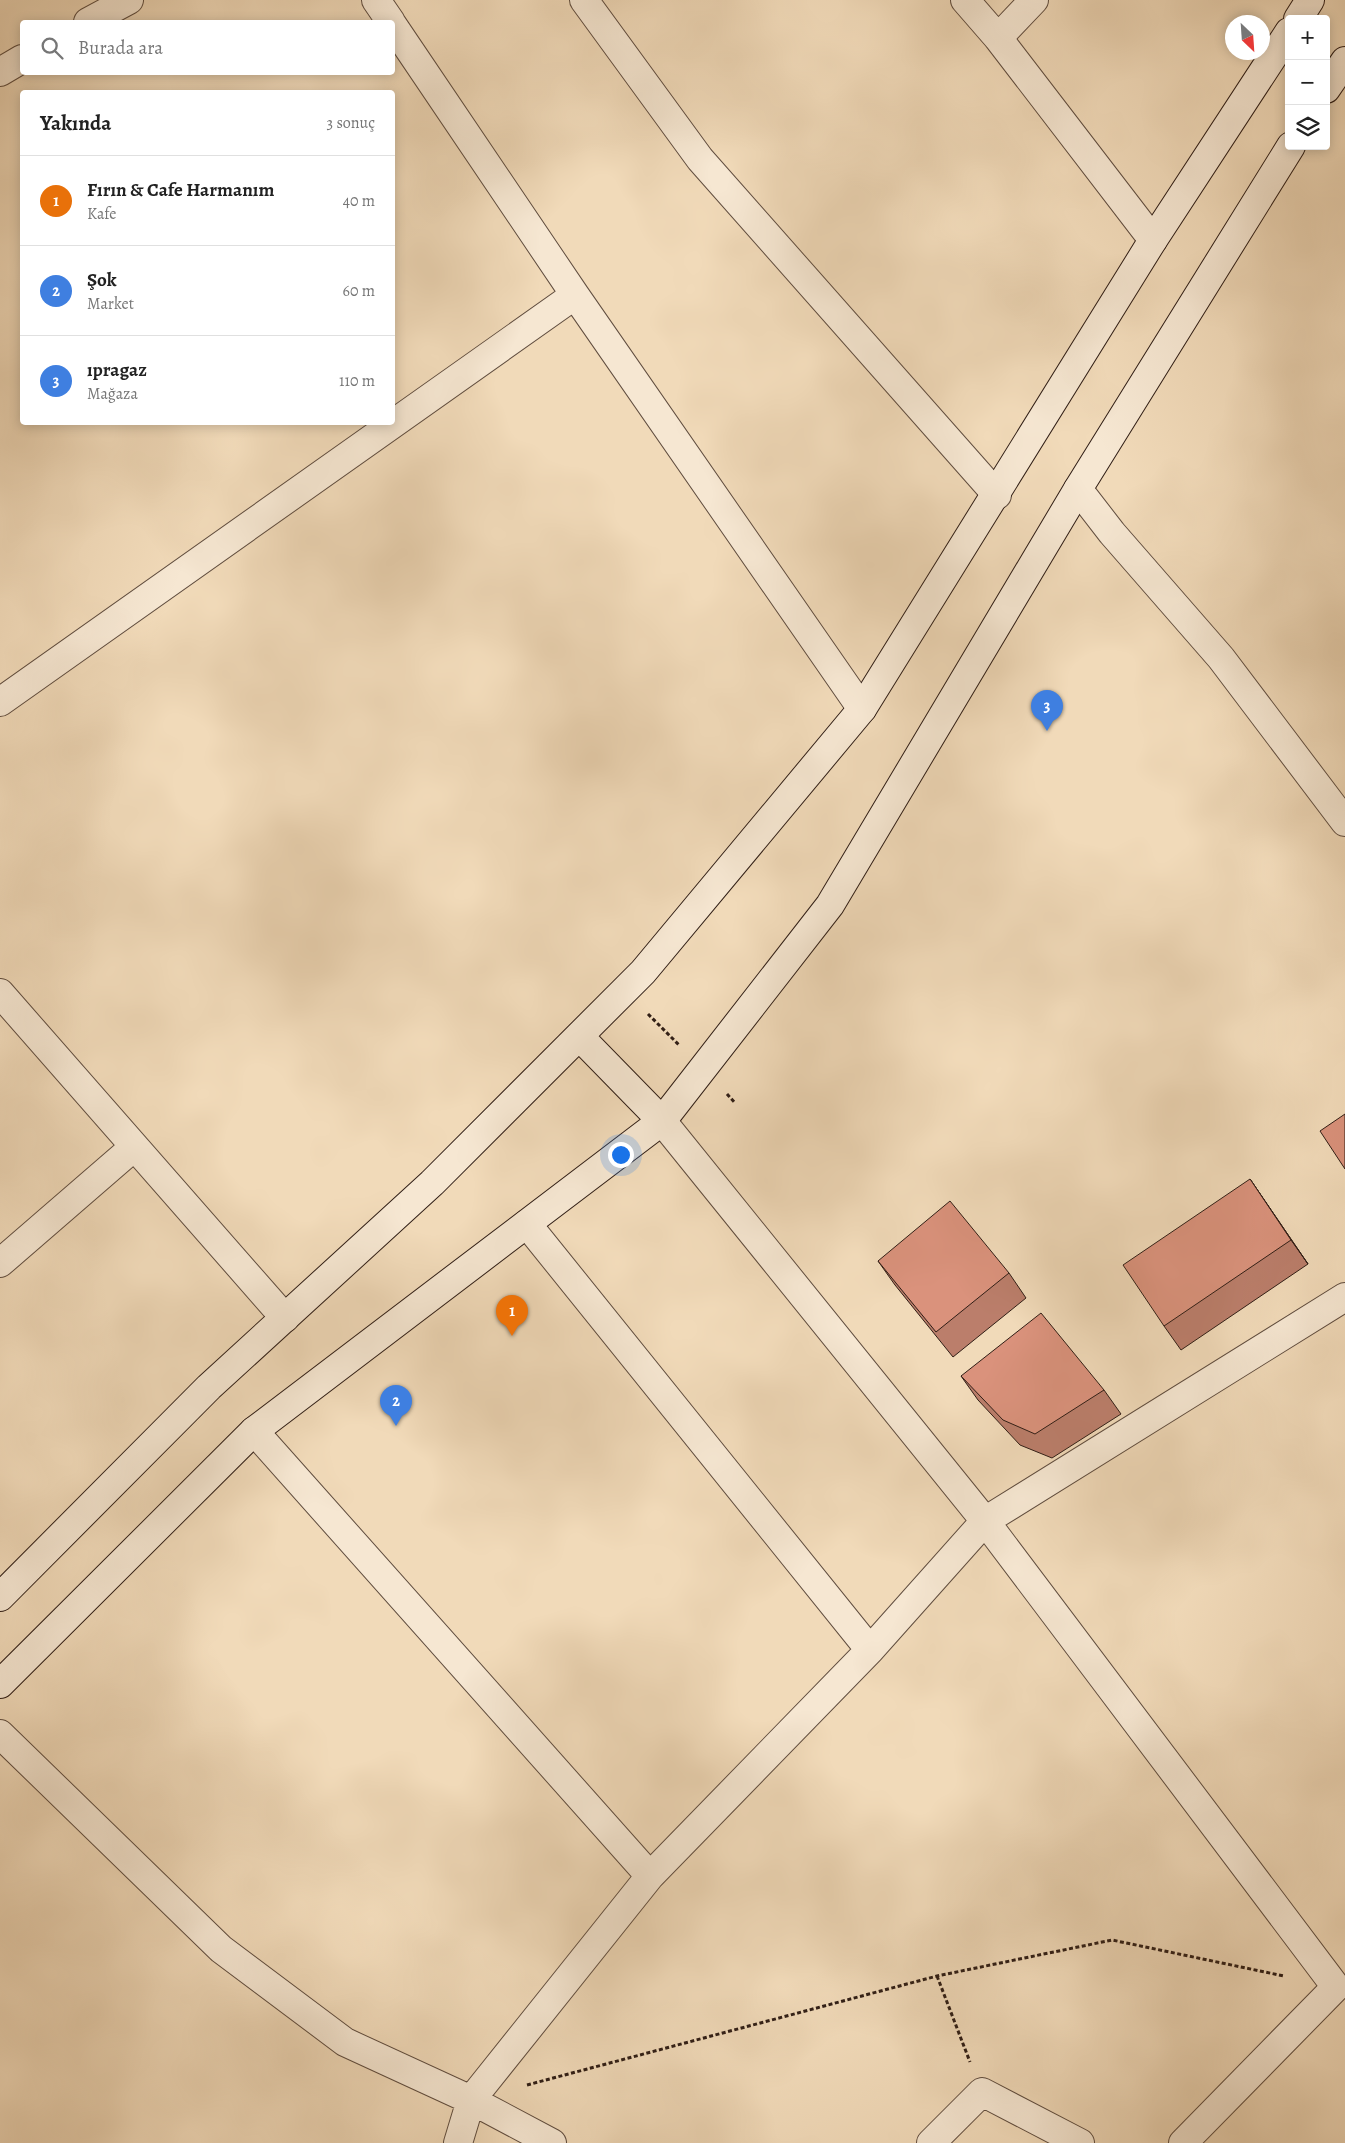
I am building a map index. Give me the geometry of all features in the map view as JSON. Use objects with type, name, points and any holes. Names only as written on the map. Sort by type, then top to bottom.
[{"type":"street","points":[[92,20],[128,0]]},
{"type":"street","points":[[376,0],[390,20]]},
{"type":"street","points":[[584,0],[700,159],[997,495]]},
{"type":"street","points":[[965,0],[998,38],[1153,240]]},
{"type":"street","points":[[998,38],[1034,0]]},
{"type":"street","points":[[1301,15],[1310,0]]},
{"type":"street","points":[[395,27],[575,295],[862,709]]},
{"type":"street","points":[[0,1597],[209,1387],[432,1184],[625,991],[643,972],[862,709],[997,495],[1153,240],[1285,38]]},
{"type":"street","points":[[0,1684],[254,1431],[662,1121],[830,906],[1078,489],[1289,150]]},
{"type":"street","points":[[395,422],[575,295]]},
{"type":"street","points":[[0,702],[391,425]]},
{"type":"street","points":[[1078,489],[1112,533],[1221,658],[1340,805]]},
{"type":"street","points":[[0,993],[285,1318]]},
{"type":"street","points":[[579,1036],[662,1121],[985,1521],[1340,1988],[1182,2143]]},
{"type":"street","points":[[0,1263],[134,1147]]},
{"type":"street","points":[[527,1224],[870,1650]]},
{"type":"street","points":[[458,2143],[471,2100],[650,1876],[870,1650],[985,1521],[1345,1297]]},
{"type":"street","points":[[254,1431],[650,1876]]},
{"type":"street","points":[[0,1734],[221,1949],[345,2042],[471,2100],[552,2143]]},
{"type":"street","points":[[931,2143],[982,2092],[1080,2143]]},
{"type":"path","points":[[625,991],[704,1068],[735,1103]]},
{"type":"path","points":[[471,2100],[937,1976],[1112,1940],[1340,1988]]},
{"type":"path","points":[[937,1976],[982,2092]]},
{"type":"building","points":[[1345,1114],[1345,1169],[1320,1131]]},
{"type":"building","points":[[1250,1179],[1291,1240],[1164,1326],[1123,1265]]},
{"type":"building","points":[[950,1201],[1009,1273],[936,1332],[878,1261]]},
{"type":"building","points":[[1041,1313],[1104,1390],[1035,1434],[1003,1420],[961,1376]]},
{"type":"place","name":"ıpragaz","points":[[1047,731]]},
{"type":"place","name":"Fırın & Cafe Harmanım","points":[[512,1336]]},
{"type":"place","name":"Şok","points":[[396,1426]]}]
